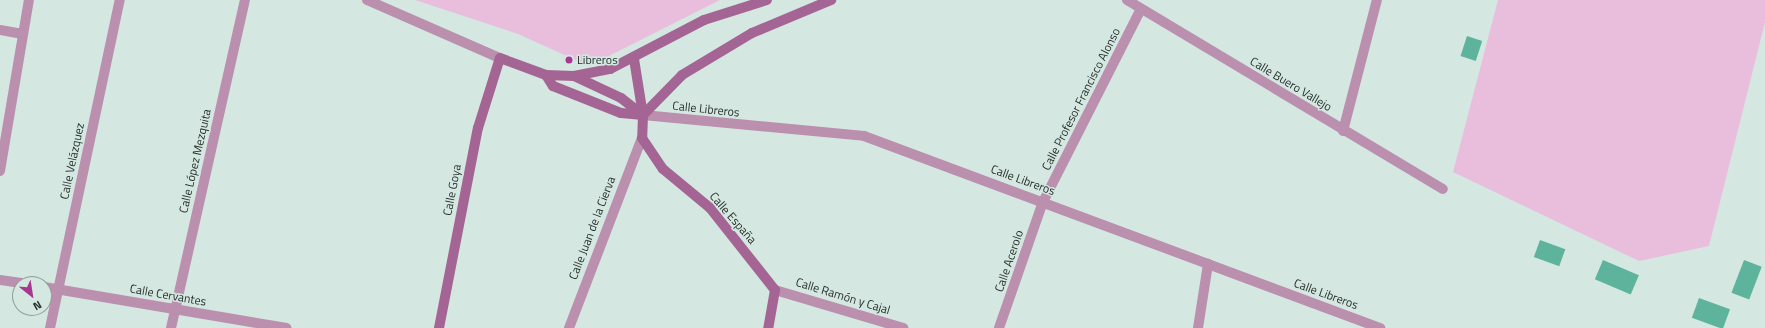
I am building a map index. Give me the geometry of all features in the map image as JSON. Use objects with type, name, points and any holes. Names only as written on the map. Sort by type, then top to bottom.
[{"type":"street","points":[[0,171],[29,0]]},
{"type":"street","name":"Calle Velázquez","points":[[50,328],[120,0]]},
{"type":"street","name":"Calle López Mezquita","points":[[171,328],[245,0]]},
{"type":"street","name":"Calle Libreros","points":[[367,0],[500,58],[546,76],[574,76],[621,98],[643,115]]},
{"type":"street","points":[[574,76],[610,69],[634,59],[704,20],[766,0]]},
{"type":"street","points":[[643,115],[682,75],[752,33],[831,0]]},
{"type":"street","name":"Calle Buero Vallejo","points":[[1127,0],[1343,131],[1443,189]]},
{"type":"street","points":[[1343,131],[1377,0]]},
{"type":"street","name":"Calle Profesor Francisco Alonso","points":[[1043,202],[1141,9]]},
{"type":"street","points":[[0,30],[23,34]]},
{"type":"street","name":"Calle Goya","points":[[439,328],[478,128],[500,58]]},
{"type":"street","points":[[634,59],[643,115],[642,138]]},
{"type":"street","name":"Calle Libreros","points":[[546,76],[553,86],[621,114],[864,136],[1380,328]]},
{"type":"street","name":"Calle España","points":[[642,138],[663,169],[710,208],[775,290]]},
{"type":"street","name":"Calle Juan de la Cierva","points":[[569,328],[642,138]]},
{"type":"street","name":"Calle Acerolo","points":[[999,328],[1043,202]]},
{"type":"street","points":[[1198,328],[1208,264]]},
{"type":"street","points":[[0,280],[12,282]]},
{"type":"street","name":"Calle Cervantes","points":[[52,288],[287,328]]},
{"type":"street","points":[[768,328],[775,290]]},
{"type":"street","name":"Calle Ramón y Cajal","points":[[775,290],[903,328]]},
{"type":"shaded area","points":[[415,0],[720,0],[589,66],[518,34]]},
{"type":"shaded area","points":[[1498,0],[1765,0],[1765,22],[1709,246],[1639,261],[1453,172]]},
{"type":"shaded area","points":[[1467,36],[1482,41],[1476,61],[1461,56]]},
{"type":"shaded area","points":[[1540,240],[1565,249],[1559,266],[1534,257]]},
{"type":"shaded area","points":[[1603,260],[1639,275],[1631,295],[1595,279]]},
{"type":"shaded area","points":[[1744,260],[1762,267],[1749,299],[1731,293]]},
{"type":"shaded area","points":[[1699,298],[1730,309],[1723,328],[1692,318]]},
{"type":"place","name":"Libreros","points":[[569,60]]}]
